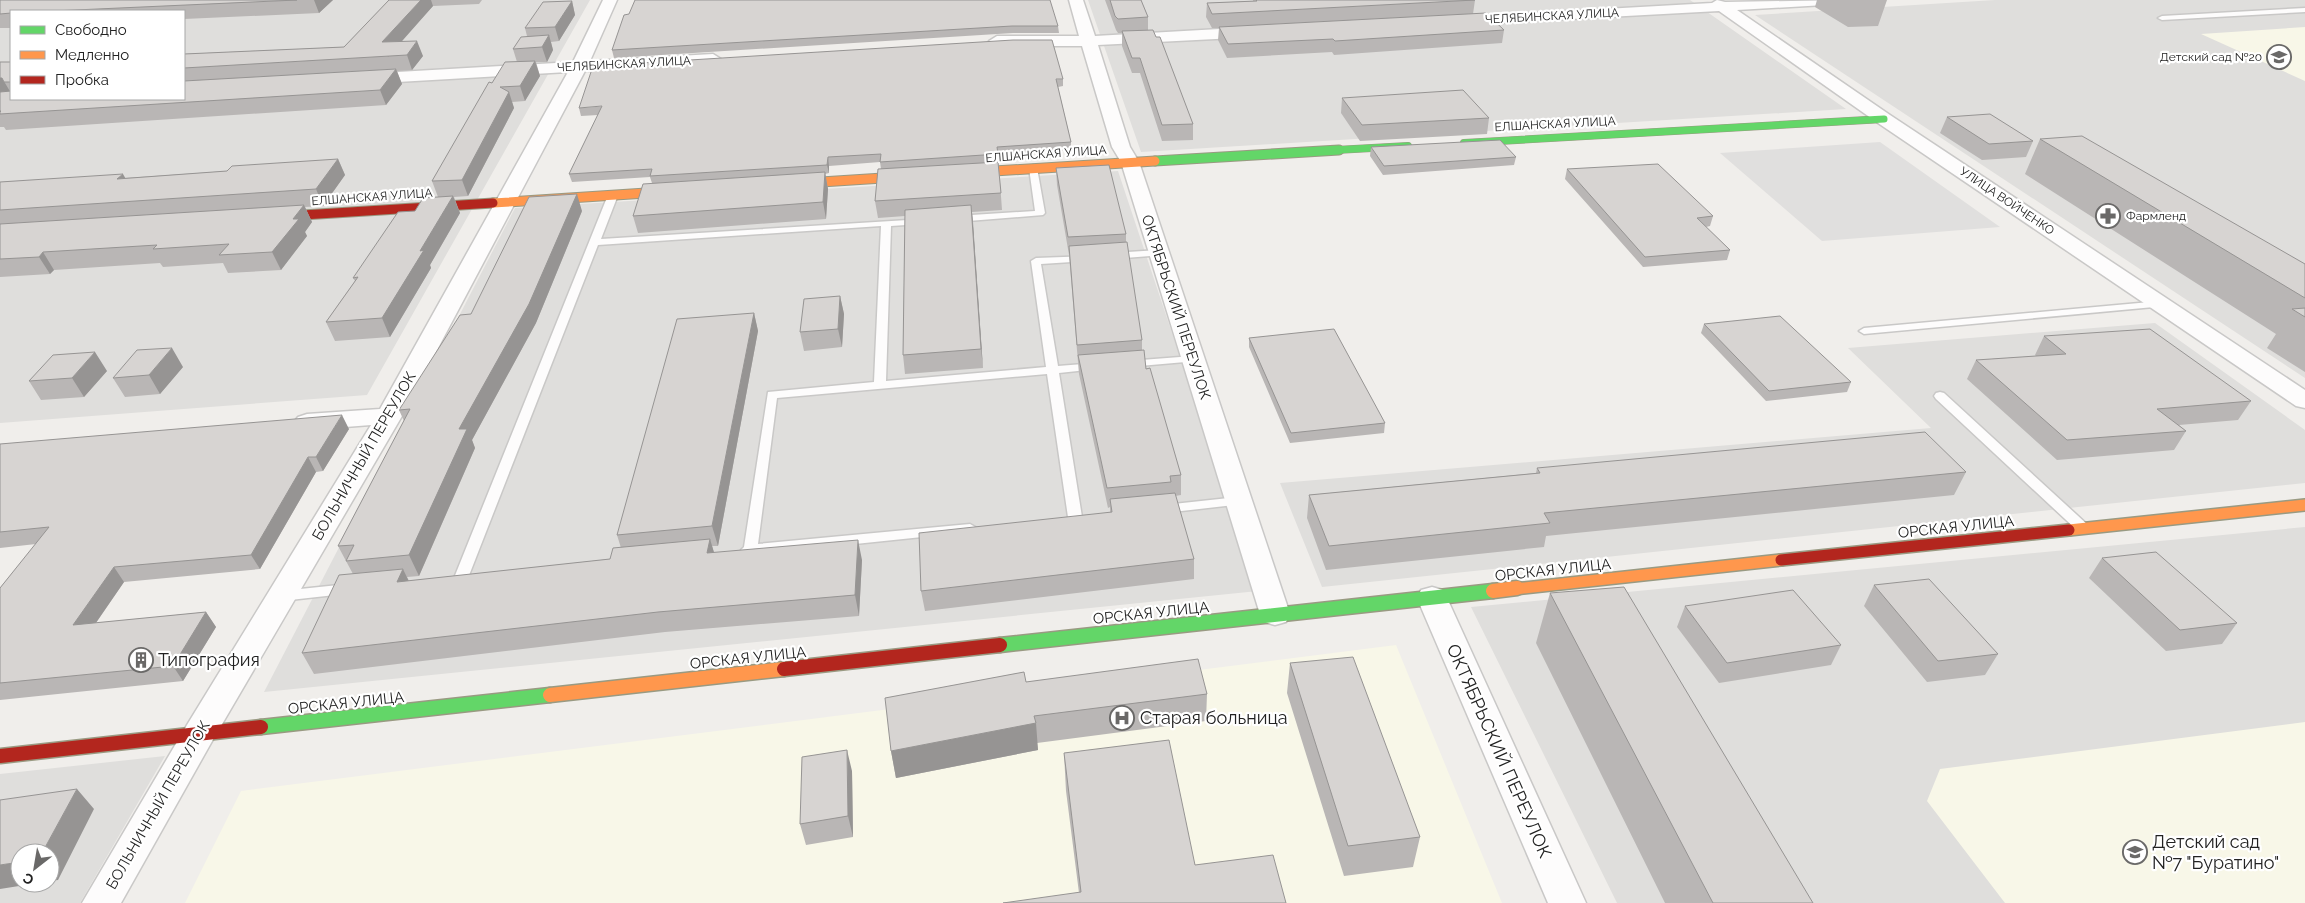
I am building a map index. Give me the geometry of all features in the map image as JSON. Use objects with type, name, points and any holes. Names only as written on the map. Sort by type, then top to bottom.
[{"type":"street","name":"БОЛЬНИЧНЫЙ ПЕРЕУЛОК","points":[[102,903],[199,734],[389,416],[579,67],[610,0]]},
{"type":"street","name":"ОКТЯБРЬСКИЙ ПЕРЕУЛОК","points":[[1076,0],[1121,147],[1130,162],[1275,614]]},
{"type":"street","name":"ЧЕЛЯБИНСКАЯ УЛИЦА","points":[[1445,22],[1717,3],[1842,0]]},
{"type":"street","name":"УЛИЦА ВОЙЧЕНКО","points":[[1717,3],[1884,119],[2305,400]]},
{"type":"street","points":[[984,42],[1090,41],[1267,32]]},
{"type":"street","name":"ЧЕЛЯБИНСКАЯ УЛИЦА","points":[[352,80],[727,58]]},
{"type":"street","name":"ЕЛШАНСКАЯ УЛИЦА","points":[[1447,144],[1884,119]]},
{"type":"street","name":"ЕЛШАНСКАЯ УЛИЦА","points":[[955,173],[1418,146]]},
{"type":"street","points":[[779,185],[926,175]]},
{"type":"street","name":"ЕЛШАНСКАЯ УЛИЦА","points":[[258,218],[691,190]]},
{"type":"street","points":[[282,424],[389,416]]},
{"type":"street","name":"ОРСКАЯ УЛИЦА","points":[[0,756],[1275,614],[2305,505]]},
{"type":"street","name":"ОКТЯБРЬСКИЙ ПЕРЕУЛОК","points":[[1432,598],[1567,903]]},
{"type":"lane","points":[[2162,18],[2305,10]]},
{"type":"lane","points":[[596,242],[1040,213],[1033,168]]},
{"type":"lane","points":[[480,576],[456,579],[596,242],[613,195]]},
{"type":"lane","points":[[880,385],[886,223]]},
{"type":"lane","points":[[1075,517],[1036,261],[1159,254]]},
{"type":"lane","points":[[1864,332],[2161,304]]},
{"type":"lane","points":[[750,550],[772,395],[1193,359]]},
{"type":"lane","points":[[1940,396],[2084,528]]},
{"type":"lane","points":[[1152,510],[1238,501]]},
{"type":"lane","points":[[731,552],[986,526]]},
{"type":"lane","points":[[281,596],[366,588]]},
{"type":"shaded area","points":[[0,0],[590,0],[367,395],[0,423]]},
{"type":"shaded area","points":[[1088,0],[1690,0],[1846,109],[1141,152]]},
{"type":"shaded area","points":[[1995,0],[2305,0],[2305,378],[1755,15]]},
{"type":"shaded area","name":"Детский сад №20","points":[[2305,27],[2305,81],[2201,34]]},
{"type":"shaded area","points":[[1880,142],[2000,227],[1822,241],[1720,153]]},
{"type":"shaded area","points":[[1118,171],[1258,591],[264,692],[515,208]]},
{"type":"shaded area","points":[[2155,323],[2305,430],[2305,483],[1322,587],[1280,483],[1931,428],[1848,348]]},
{"type":"shaded area","points":[[2305,527],[2305,903],[1617,903],[1471,607]]},
{"type":"shaded area","name":"Старая больница","points":[[1396,645],[1502,903],[185,903],[241,791]]},
{"type":"shaded area","name":"Детский сад №7 \"Буратино\"","points":[[2305,722],[2305,903],[2005,903],[1927,801],[1940,769]]},
{"type":"shaded area","points":[[165,756],[80,903],[0,903],[0,774]]},
{"type":"building","points":[[0,0],[297,0],[75,10],[10,10],[10,13],[0,14]]},
{"type":"building","points":[[389,0],[421,0],[382,42],[417,41],[407,55],[185,68],[185,54],[344,47]]},
{"type":"building","points":[[635,0],[1050,0],[1058,26],[1012,26],[612,50],[624,15],[629,14]]},
{"type":"building","points":[[1110,0],[1141,0],[1148,17],[1118,19],[1115,16]]},
{"type":"building","points":[[1256,0],[1475,0],[1212,14],[1207,3]]},
{"type":"building","points":[[572,1],[555,27],[525,28],[543,2]]},
{"type":"building","points":[[1486,13],[1504,30],[1335,41],[1333,39],[1228,44],[1219,27]]},
{"type":"building","points":[[1153,30],[1156,37],[1160,37],[1193,124],[1162,125],[1140,58],[1132,58],[1122,31]]},
{"type":"building","points":[[549,35],[542,47],[513,49],[521,37]]},
{"type":"building","points":[[1013,40],[1052,40],[1063,79],[1056,79],[1071,142],[997,147],[998,154],[880,162],[881,154],[828,157],[827,165],[650,176],[652,169],[569,174],[602,106],[579,108],[593,66]]},
{"type":"building","points":[[535,61],[520,86],[500,87],[509,92],[462,180],[432,181],[489,82],[492,83],[505,62]]},
{"type":"building","points":[[0,62],[10,62],[10,82],[4,82],[0,78]]},
{"type":"building","points":[[396,69],[380,90],[0,114],[0,92],[10,91],[10,100],[185,100],[185,81]]},
{"type":"building","points":[[1463,90],[1489,118],[1362,125],[1342,98]]},
{"type":"building","points":[[1990,114],[2033,141],[1989,144],[1947,117]]},
{"type":"building","points":[[2082,136],[2305,264],[2305,298],[2040,139]]},
{"type":"building","points":[[1500,140],[1516,157],[1384,166],[1371,147]]},
{"type":"building","points":[[338,159],[316,189],[0,210],[0,182],[123,174],[117,179],[227,171],[232,166]]},
{"type":"building","points":[[998,162],[1001,193],[875,201],[878,169]]},
{"type":"building","points":[[1658,164],[1713,216],[1697,218],[1730,250],[1645,257],[1567,169]]},
{"type":"building","points":[[1109,165],[1126,234],[1068,237],[1056,168]]},
{"type":"building","points":[[825,172],[823,202],[633,216],[643,184]]},
{"type":"building","points":[[577,194],[529,304],[459,429],[467,429],[409,555],[346,561],[354,545],[338,546],[410,409],[399,410],[460,315],[471,314],[529,197]]},
{"type":"building","points":[[453,196],[420,251],[424,250],[382,318],[326,322],[358,277],[353,278],[398,212],[415,211],[423,198]]},
{"type":"building","points":[[304,205],[293,219],[299,219],[272,252],[219,255],[229,244],[153,249],[157,245],[43,252],[39,257],[0,259],[0,224]]},
{"type":"building","points":[[971,205],[981,349],[903,355],[905,210]]},
{"type":"building","points":[[1127,242],[1142,340],[1077,345],[1069,246]]},
{"type":"building","points":[[840,296],[838,329],[800,332],[804,299]]},
{"type":"building","points":[[2305,308],[2305,317],[2292,309]]},
{"type":"building","points":[[754,313],[712,526],[617,535],[677,319]]},
{"type":"building","points":[[1780,316],[1851,382],[1769,391],[1704,324]]},
{"type":"building","points":[[1334,329],[1385,423],[1291,433],[1249,338]]},
{"type":"building","points":[[2150,329],[2251,401],[2157,409],[2186,431],[2067,440],[1976,360],[2066,354],[2044,336]]},
{"type":"building","points":[[172,348],[149,375],[113,378],[137,350]]},
{"type":"building","points":[[1144,350],[1146,369],[1150,368],[1181,475],[1170,476],[1171,482],[1107,488],[1078,355]]},
{"type":"building","points":[[95,352],[72,378],[29,381],[53,355]]},
{"type":"building","points":[[342,415],[316,457],[308,457],[251,555],[114,567],[73,625],[206,612],[173,666],[0,683],[0,588],[49,527],[0,532],[0,444]]},
{"type":"building","points":[[1925,432],[1966,472],[1544,513],[1550,523],[1329,546],[1309,495],[1540,473],[1537,468]]},
{"type":"building","points":[[1175,493],[1194,559],[921,591],[919,533],[1112,512],[1110,499]]},
{"type":"building","points":[[710,539],[707,553],[858,540],[855,595],[658,612],[302,653],[339,575],[403,569],[397,582],[610,559],[613,548]]},
{"type":"building","points":[[2156,552],[2237,623],[2180,630],[2102,558]]},
{"type":"building","points":[[1929,579],[1998,654],[1938,661],[1874,585]]},
{"type":"building","points":[[1624,587],[1813,903],[1713,903],[1550,593]]},
{"type":"building","points":[[1793,590],[1841,645],[1727,663],[1685,606]]},
{"type":"building","points":[[1353,657],[1420,837],[1348,846],[1290,663]]},
{"type":"building","points":[[1198,659],[1207,694],[1034,716],[1036,723],[891,751],[885,698],[1024,672],[1026,682]]},
{"type":"building","points":[[1169,740],[1195,865],[1273,855],[1286,903],[1003,903],[1081,892],[1064,753]]},
{"type":"building","points":[[847,750],[848,816],[800,824],[802,757]]},
{"type":"building","points":[[77,789],[47,843],[10,843],[10,864],[0,865],[0,800]]},
{"type":"traffic: fast","points":[[1464,143],[1884,119]]},
{"type":"traffic: fast","points":[[1155,161],[1408,146]]},
{"type":"traffic: fast","points":[[1000,645],[1493,591]]},
{"type":"traffic: fast","points":[[261,727],[550,695]]},
{"type":"traffic: slow","points":[[962,173],[1155,161]]},
{"type":"traffic: slow","points":[[790,184],[914,176]]},
{"type":"traffic: slow","points":[[493,203],[677,191]]},
{"type":"traffic: slow","points":[[2069,530],[2305,505]]},
{"type":"traffic: slow","points":[[1493,591],[1781,560]]},
{"type":"traffic: slow","points":[[550,695],[784,669]]},
{"type":"traffic: jam","points":[[271,217],[493,203]]},
{"type":"traffic: jam","points":[[1781,560],[2069,530]]},
{"type":"traffic: jam","points":[[784,669],[1000,645]]},
{"type":"traffic: jam","points":[[0,756],[261,727]]},
{"type":"place","name":"Детский сад №20","points":[[2279,57]]},
{"type":"place","name":"Фармленд","points":[[2108,216]]},
{"type":"place","name":"Типография","points":[[141,660]]},
{"type":"place","name":"Старая больница","points":[[1122,718]]},
{"type":"place","name":"Детский сад №7 \"Буратино\"","points":[[2135,852]]}]
